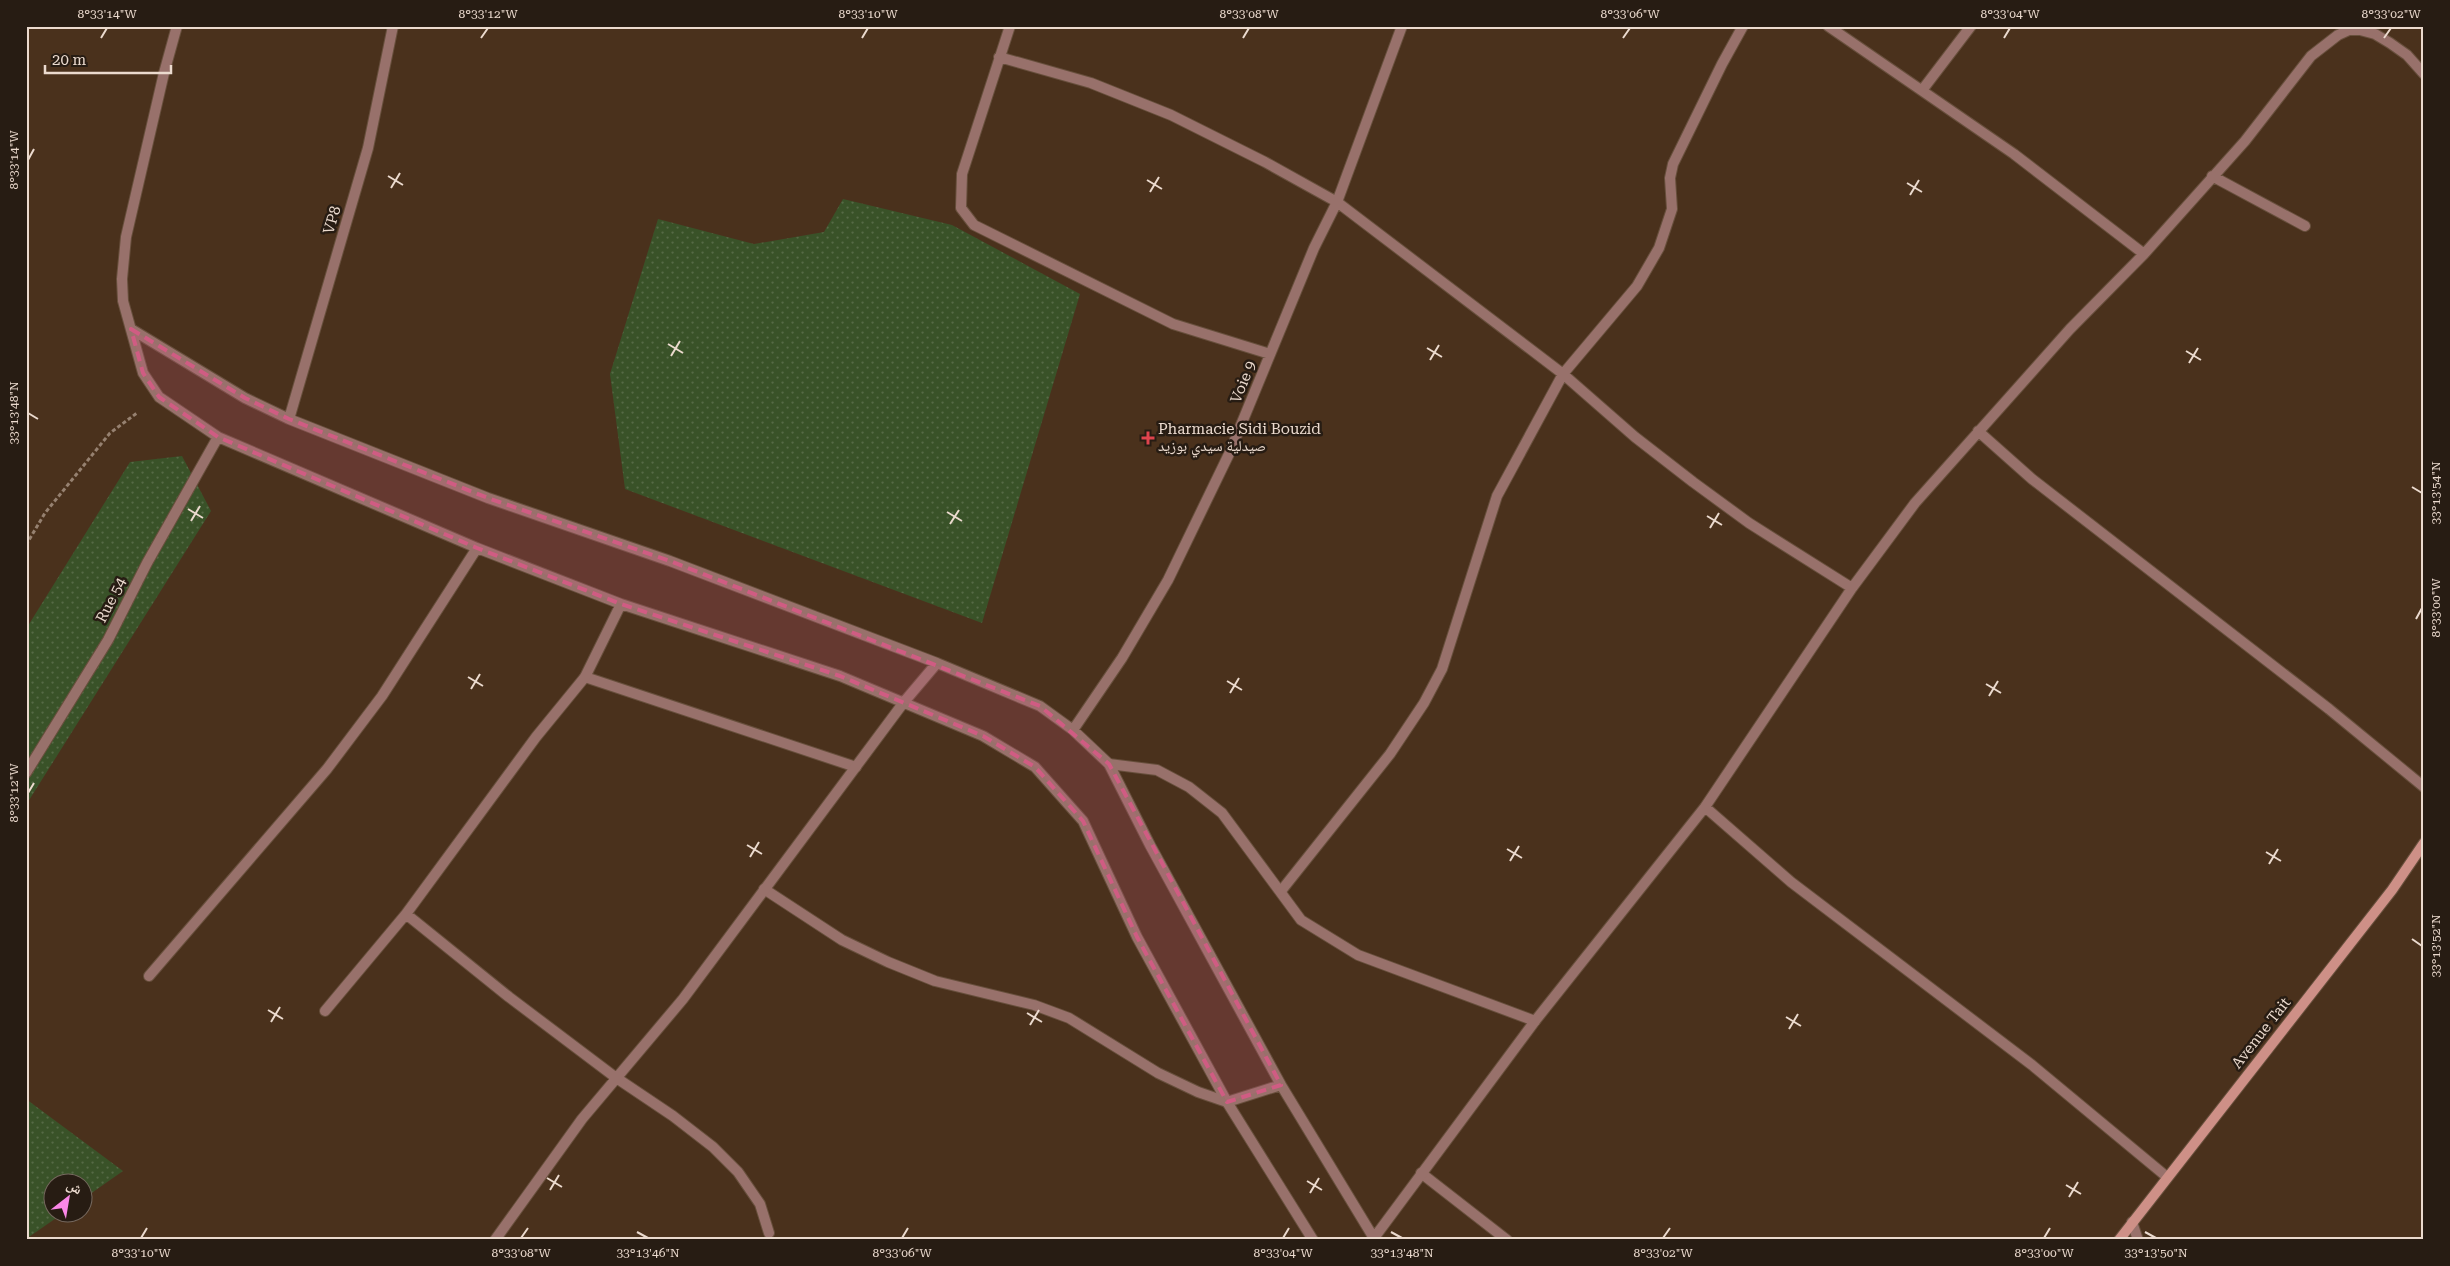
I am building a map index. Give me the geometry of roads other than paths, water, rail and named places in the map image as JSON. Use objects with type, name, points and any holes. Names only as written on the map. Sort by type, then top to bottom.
[{"type":"street","points":[[177,26],[164,73],[126,237],[122,279],[123,301],[143,373],[159,396],[218,437],[477,548],[621,604],[840,676],[983,736],[1035,767],[1083,821],[1137,937],[1227,1102],[1313,1240]]},
{"type":"street","name":"VP8","points":[[290,419],[368,148],[392,26]]},
{"type":"street","points":[[1010,26],[962,174],[961,208],[974,225],[1174,324],[1270,354]]},
{"type":"street","name":"Voie 9","points":[[1073,730],[1122,658],[1168,580],[1229,454],[1314,248],[1337,202],[1402,26]]},
{"type":"street","points":[[1280,891],[1390,754],[1424,703],[1442,669],[1497,496],[1563,374],[1637,286],[1659,248],[1672,209],[1670,178],[1673,164],[1722,64],[1744,26]]},
{"type":"street","points":[[1828,26],[1923,89],[2014,154],[2144,254]]},
{"type":"street","points":[[1923,89],[1971,26]]},
{"type":"street","points":[[131,329],[245,398],[290,419],[488,498],[670,561],[937,663],[1040,706],[1073,730],[1109,764],[1150,845],[1282,1086],[1374,1239],[1535,1021],[1705,808],[1852,588],[1915,503],[2070,329],[2144,254],[2245,141],[2311,56],[2338,34],[2349,30],[2375,34],[2407,55],[2424,74]]},
{"type":"street","points":[[999,57],[1092,84],[1171,115],[1265,162],[1337,202],[1563,374],[1635,437],[1693,482],[1756,528],[1852,588]]},
{"type":"street","points":[[2212,176],[2305,226]]},
{"type":"street","points":[[1978,431],[2032,479],[2322,703],[2424,787]]},
{"type":"street","name":"Rue 54","points":[[26,774],[108,640],[147,563],[218,437]]},
{"type":"street","points":[[149,976],[327,769],[382,696],[477,548]]},
{"type":"street","points":[[325,1011],[406,914],[536,737],[585,677],[621,604]]},
{"type":"street","points":[[495,1240],[582,1119],[683,999],[904,702],[937,663]]},
{"type":"street","points":[[585,677],[856,767]]},
{"type":"street","points":[[1109,764],[1156,770],[1189,787],[1222,812],[1301,920],[1358,955],[1535,1021]]},
{"type":"street","points":[[1705,808],[1791,882],[2032,1065],[2167,1177]]},
{"type":"street","name":"Avenue Tait","points":[[2118,1240],[2392,890],[2424,842]]},
{"type":"street","points":[[764,889],[842,940],[888,962],[935,981],[1034,1004],[1069,1018],[1158,1073],[1198,1092],[1227,1102],[1282,1086]]},
{"type":"street","points":[[406,914],[509,997],[616,1078],[674,1116],[714,1147],[738,1172],[760,1204],[769,1233]]},
{"type":"street","points":[[1421,1174],[1507,1240]]},
{"type":"street","points":[[2132,1222],[2138,1240]]},
{"type":"place","name":"Pharmacie Sidi Bouzid صيدلية سيدي بوزيد","points":[[1148,438]]}]
